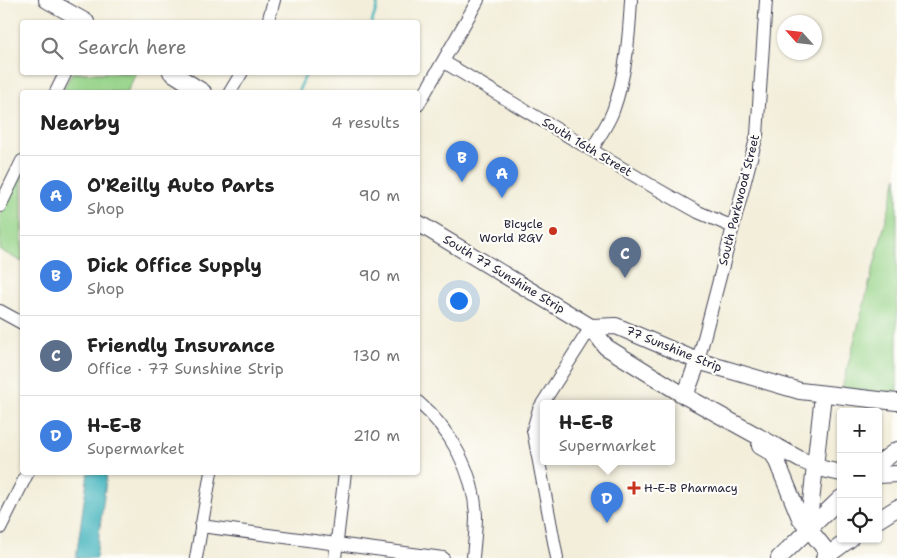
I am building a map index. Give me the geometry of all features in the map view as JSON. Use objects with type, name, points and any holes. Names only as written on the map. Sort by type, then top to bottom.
[{"type":"main road","points":[[48,0],[83,20]]},
{"type":"main road","points":[[176,75],[200,90]]},
{"type":"main road","name":"South 77 Sunshine Strip","points":[[420,223],[591,326]]},
{"type":"main road","name":"77 Sunshine Strip","points":[[591,326],[616,326],[698,361],[800,392],[897,402]]},
{"type":"main road","name":"77 Sunshine Strip","points":[[591,326],[606,347],[685,396],[789,453],[816,466],[837,471]]},
{"type":"main road","name":"South Parkwood Street","points":[[685,396],[698,361]]},
{"type":"main road","points":[[800,392],[813,404],[819,422]]},
{"type":"main road","points":[[808,529],[823,395]]},
{"type":"main road","points":[[701,404],[724,424],[772,453],[800,518],[826,556],[844,543]]},
{"type":"main road","points":[[789,453],[808,448],[818,442]]},
{"type":"main road","points":[[882,461],[897,450]]},
{"type":"main road","points":[[882,475],[897,474]]},
{"type":"main road","points":[[779,558],[837,502]]},
{"type":"main road","points":[[882,517],[897,508]]},
{"type":"street","points":[[269,20],[274,0]]},
{"type":"street","points":[[420,102],[478,0]]},
{"type":"street","points":[[592,149],[612,113],[622,82],[631,0]]},
{"type":"street","name":"South Parkwood Street","points":[[698,361],[757,135],[766,0]]},
{"type":"street","name":"South 16th Street","points":[[444,62],[665,194],[698,212],[733,227]]},
{"type":"street","points":[[57,90],[64,75]]},
{"type":"street","points":[[231,90],[240,75]]},
{"type":"street","points":[[0,206],[20,164]]},
{"type":"street","points":[[0,311],[20,322]]},
{"type":"street","points":[[545,400],[591,326]]},
{"type":"street","points":[[420,404],[432,414],[448,435],[471,485],[476,515],[473,558]]},
{"type":"street","points":[[540,407],[532,430],[557,558]]},
{"type":"street","points":[[0,528],[26,475]]},
{"type":"street","points":[[196,558],[210,475]]},
{"type":"street","points":[[335,558],[346,475]]},
{"type":"street","points":[[201,526],[443,558]]},
{"type":"green space","points":[[71,75],[135,75],[128,90],[63,90]]},
{"type":"green space","points":[[20,176],[20,261],[0,250],[0,216]]},
{"type":"green space","points":[[897,177],[897,394],[842,388]]},
{"type":"water","points":[[88,475],[107,475],[96,558],[76,558]]},
{"type":"waterway","points":[[373,20],[379,0]]},
{"type":"waterway","points":[[299,90],[306,75]]},
{"type":"place","name":"Dick Office Supply","points":[[462,182]]},
{"type":"place","name":"O'Reilly Auto Parts","points":[[502,198]]},
{"type":"place","name":"Bicycle World RGV","points":[[553,231]]},
{"type":"place","name":"Friendly Insurance","points":[[625,278]]},
{"type":"place","name":"H-E-B Pharmacy","points":[[634,488]]},
{"type":"place","name":"H-E-B","points":[[607,523]]}]
